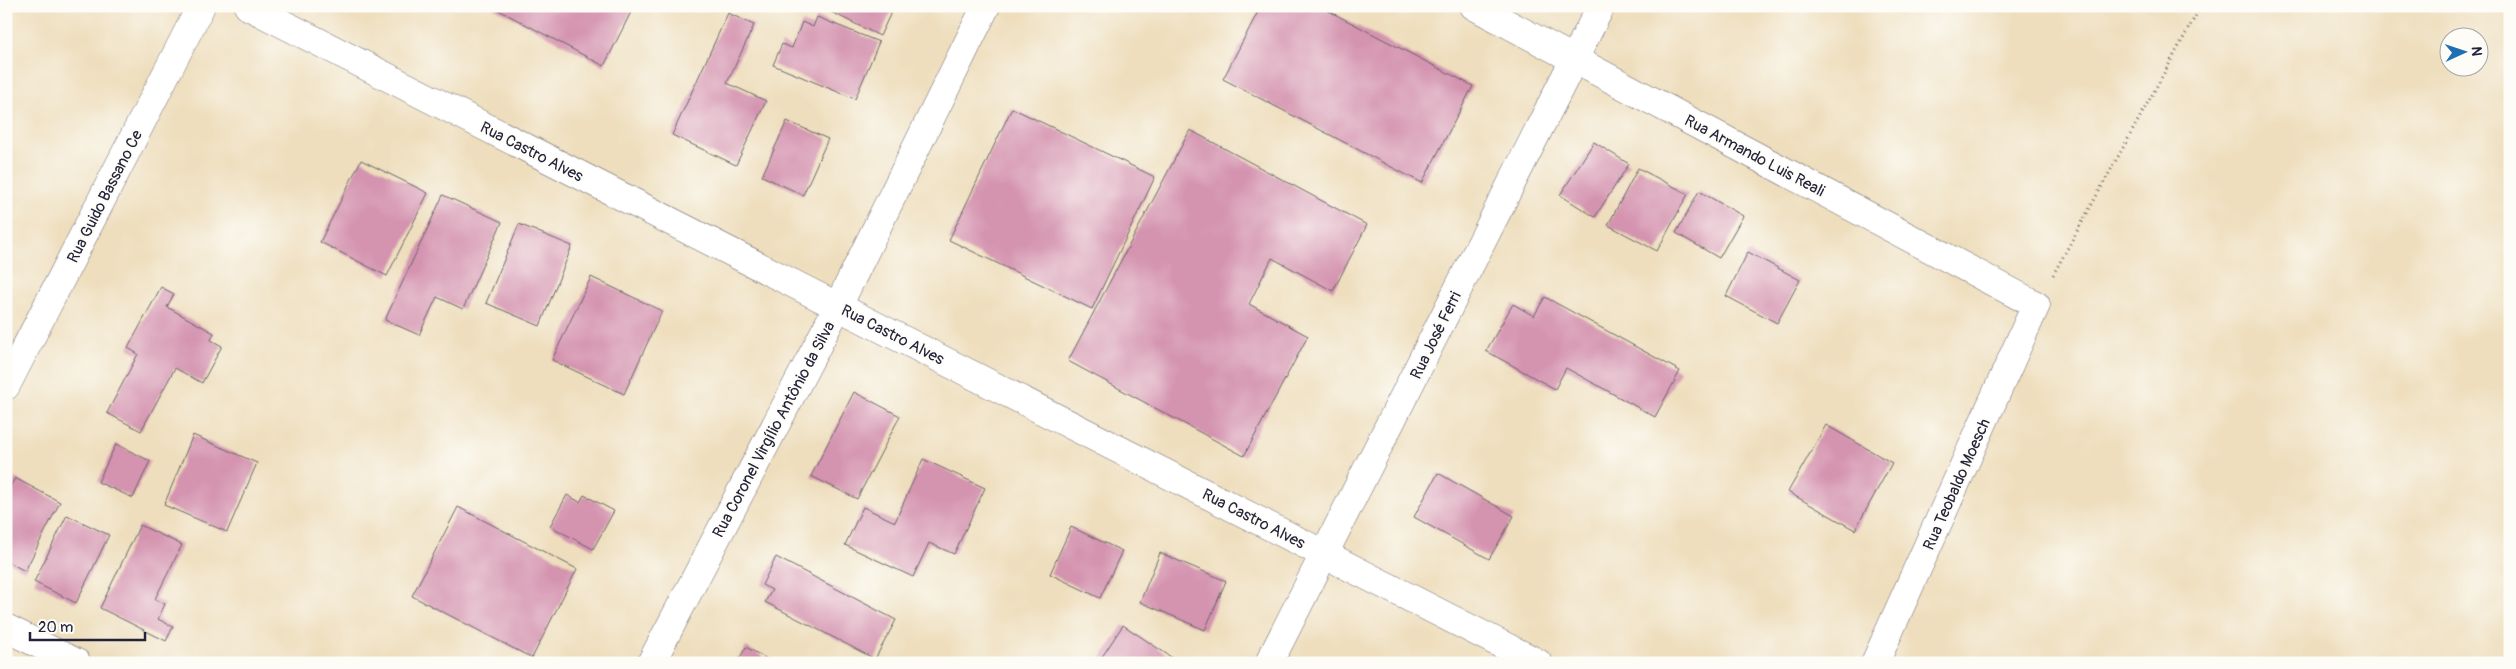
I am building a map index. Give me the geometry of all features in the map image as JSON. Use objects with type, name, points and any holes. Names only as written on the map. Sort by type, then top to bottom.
[{"type":"street","name":"Rua Guido Bassano Ce","points":[[6,386],[201,6]]},
{"type":"street","name":"Rua Castro Alves","points":[[248,6],[1538,663]]},
{"type":"street","name":"Rua Coronel Virgílio Antônio da Silva","points":[[651,663],[838,306],[986,6]]},
{"type":"street","name":"Rua Armando Luis Reali","points":[[1474,6],[2036,305]]},
{"type":"street","name":"Rua José Ferri","points":[[1269,663],[1325,555],[1573,58],[1601,6]]},
{"type":"street","name":"Rua Teobaldo Moesch","points":[[1875,663],[2036,305]]},
{"type":"street","points":[[6,628],[76,663]]},
{"type":"path","points":[[2036,305],[2201,6]]},
{"type":"building","points":[[491,6],[634,6],[604,66]]},
{"type":"building","points":[[819,6],[894,6],[880,36]]},
{"type":"building","points":[[1261,6],[1319,6],[1473,86],[1422,183],[1223,79]]},
{"type":"building","points":[[728,13],[754,25],[727,83],[766,101],[736,165],[672,135]]},
{"type":"building","points":[[817,17],[879,42],[855,99],[773,65],[782,44],[792,48],[802,22],[813,27]]},
{"type":"building","points":[[1012,108],[1155,177],[1092,309],[949,240]]},
{"type":"building","points":[[787,121],[828,139],[803,195],[762,176]]},
{"type":"building","points":[[1190,130],[1367,225],[1333,291],[1272,258],[1249,304],[1308,336],[1244,456],[1068,361]]},
{"type":"building","points":[[1594,142],[1629,164],[1595,217],[1560,195]]},
{"type":"building","points":[[361,160],[428,193],[387,276],[320,242]]},
{"type":"building","points":[[1638,168],[1688,194],[1657,251],[1608,225]]},
{"type":"building","points":[[1699,191],[1743,216],[1719,258],[1676,233]]},
{"type":"building","points":[[443,195],[502,222],[463,309],[437,297],[419,335],[385,320]]},
{"type":"building","points":[[519,224],[572,246],[540,326],[486,303]]},
{"type":"building","points":[[1748,252],[1800,280],[1777,323],[1726,296]]},
{"type":"building","points":[[591,277],[662,311],[624,394],[552,360]]},
{"type":"building","points":[[161,287],[174,294],[167,307],[214,333],[211,340],[222,346],[202,383],[175,368],[141,431],[107,413],[138,354],[128,348]]},
{"type":"building","points":[[1545,297],[1680,371],[1655,417],[1566,368],[1555,389],[1486,351],[1513,304],[1534,316]]},
{"type":"building","points":[[854,392],[900,416],[857,499],[811,476]]},
{"type":"building","points":[[1826,425],[1892,463],[1855,530],[1788,492]]},
{"type":"building","points":[[193,435],[257,463],[227,532],[164,505]]},
{"type":"building","points":[[116,444],[150,461],[133,498],[98,482]]},
{"type":"building","points":[[923,459],[985,488],[954,554],[929,543],[913,577],[845,545],[863,507],[895,522]]},
{"type":"building","points":[[1438,473],[1514,516],[1489,559],[1414,517]]},
{"type":"building","points":[[15,478],[60,502],[25,571],[6,561],[6,494]]},
{"type":"building","points":[[567,495],[580,502],[584,495],[614,511],[593,549],[550,526]]},
{"type":"building","points":[[458,507],[577,569],[532,658],[412,596]]},
{"type":"building","points":[[67,515],[109,535],[76,603],[34,582]]},
{"type":"building","points":[[140,525],[182,545],[155,599],[165,604],[158,619],[173,627],[166,641],[100,608]]},
{"type":"building","points":[[1071,527],[1122,551],[1100,598],[1050,574]]},
{"type":"building","points":[[1160,553],[1226,581],[1205,630],[1140,602]]},
{"type":"building","points":[[776,557],[896,620],[875,659],[765,602],[772,590],[762,585]]},
{"type":"building","points":[[1123,625],[1177,661],[1176,663],[1098,663]]},
{"type":"building","points":[[746,647],[774,663],[737,663]]}]
